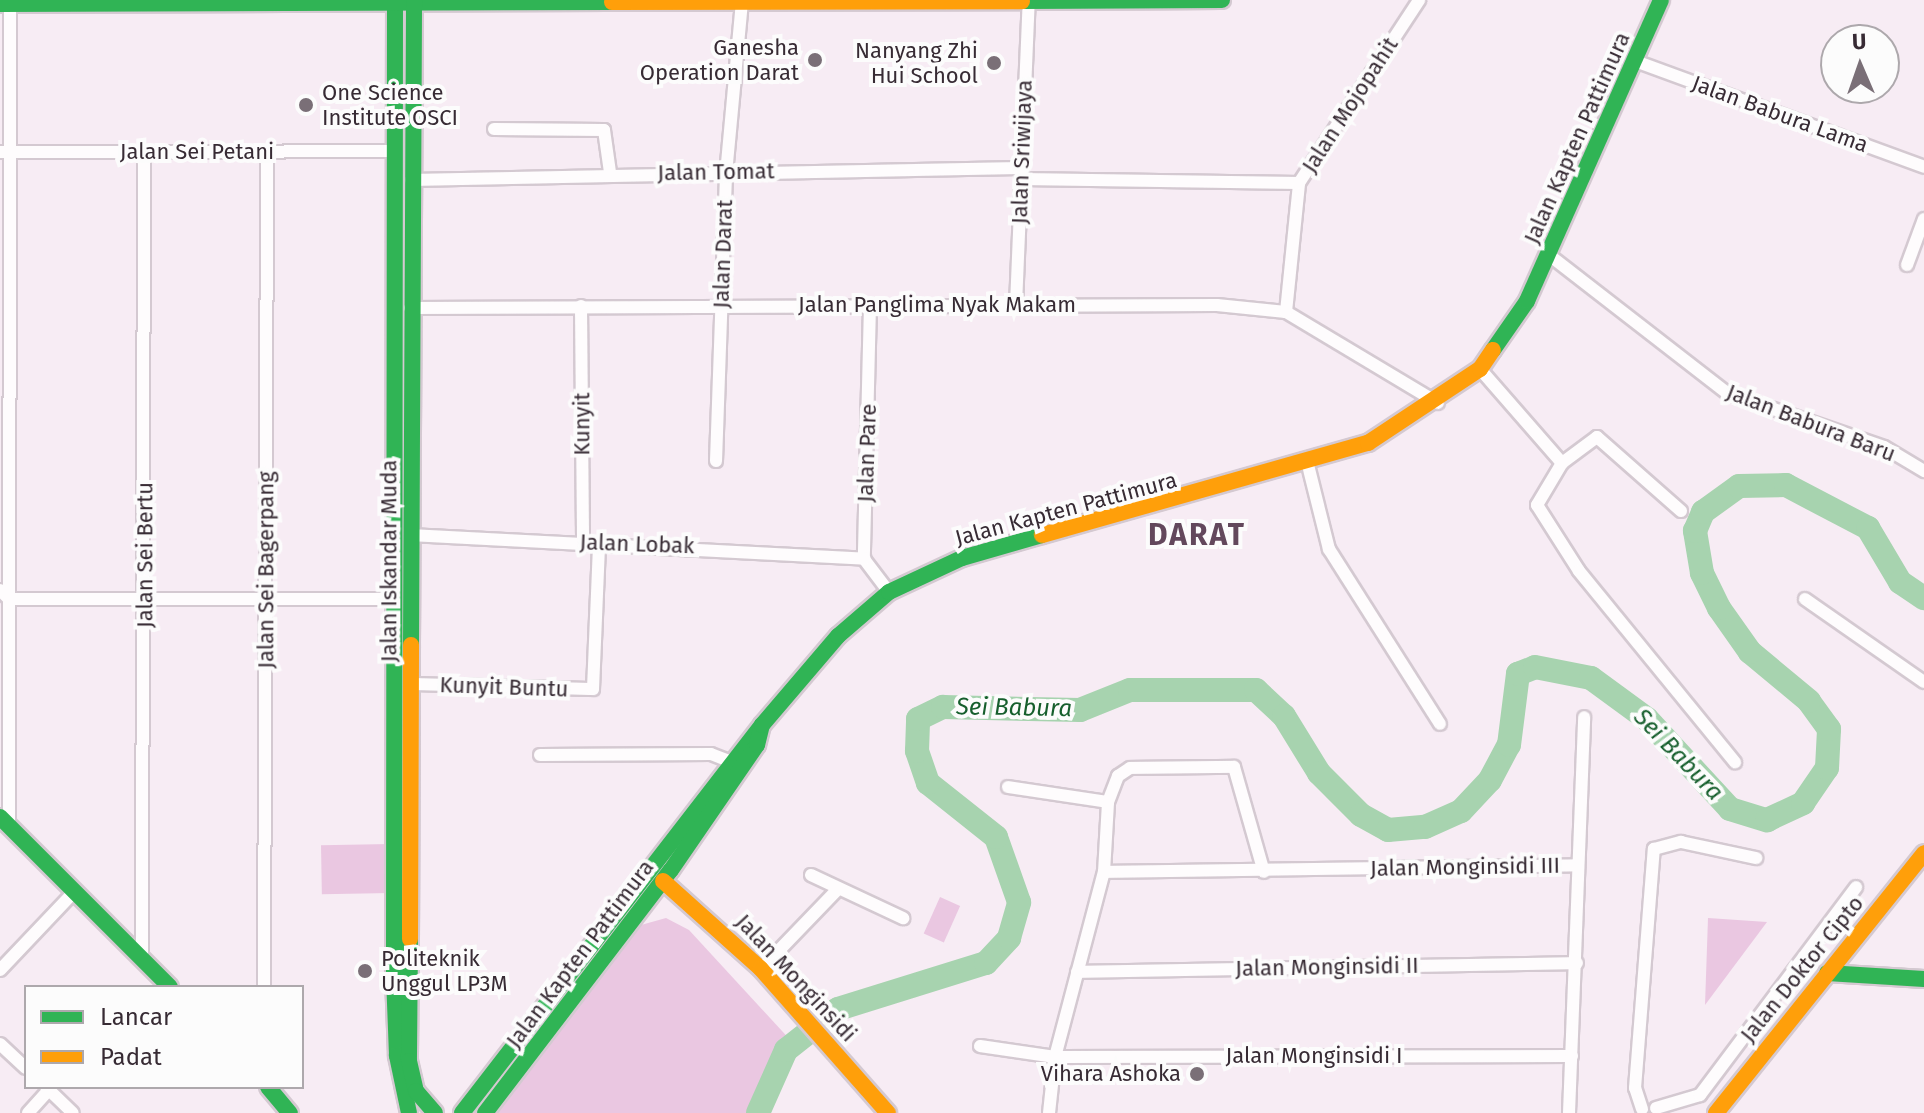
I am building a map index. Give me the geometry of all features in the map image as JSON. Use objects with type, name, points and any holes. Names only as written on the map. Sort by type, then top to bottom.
[{"type":"main road","points":[[7,3],[1029,3],[1222,0]]},
{"type":"main road","name":"Jalan Kapten Pattimura","points":[[462,1113],[746,737],[762,725],[838,636],[889,592],[962,558],[1308,465],[1368,443],[1439,403],[1480,369],[1549,255],[1661,0]]},
{"type":"main road","name":"Jalan Iskandar Muda","points":[[395,2],[394,151],[411,535],[411,684],[402,739],[397,1056],[408,1112]]},
{"type":"main road","name":"Jalan Iskandar Muda","points":[[414,2],[411,180],[403,308],[394,599],[402,739],[409,1061],[416,1091],[435,1113]]},
{"type":"main road","name":"Jalan Kapten Pattimura","points":[[485,1113],[663,881],[734,782],[762,725]]},
{"type":"main road","points":[[4,822],[168,985]]},
{"type":"main road","name":"Jalan Doktor Cipto","points":[[1716,1113],[1924,853]]},
{"type":"main road","name":"Jalan Monginsidi","points":[[663,881],[761,969],[888,1113]]},
{"type":"main road","points":[[1827,973],[1924,979]]},
{"type":"main road","points":[[270,1089],[290,1113]]},
{"type":"street","name":"Jalan Mojopahit","points":[[1286,312],[1299,183],[1419,0]]},
{"type":"street","name":"Jalan Darat","points":[[716,461],[726,174],[742,1]]},
{"type":"street","points":[[4,822],[7,3]]},
{"type":"street","name":"Jalan Sriwijaya","points":[[1016,305],[1029,3]]},
{"type":"street","name":"Jalan Babura Lama","points":[[1635,61],[1924,167]]},
{"type":"street","points":[[494,129],[604,130],[610,172]]},
{"type":"street","name":"Jalan Sei Petani","points":[[5,152],[394,151]]},
{"type":"street","name":"Jalan Sei Bertu","points":[[142,958],[144,152]]},
{"type":"street","name":"Jalan Sei Bagerpang","points":[[264,985],[267,153]]},
{"type":"street","name":"Jalan Tomat","points":[[411,180],[610,172],[1021,173],[1299,183]]},
{"type":"street","points":[[1907,265],[1924,219]]},
{"type":"street","name":"Jalan Babura Baru","points":[[1549,255],[1727,393],[1884,447],[1924,471]]},
{"type":"street","name":"Jalan Panglima Nyak Makam","points":[[403,308],[720,304],[1016,305],[1286,312],[1439,403]]},
{"type":"street","name":"Jalan Pare","points":[[864,559],[870,305]]},
{"type":"street","name":"Kunyit","points":[[581,306],[583,542]]},
{"type":"street","points":[[1480,369],[1562,463]]},
{"type":"street","points":[[1681,511],[1601,438],[1562,463],[1538,499],[1539,513],[1735,762]]},
{"type":"street","points":[[1308,465],[1329,549],[1440,724]]},
{"type":"street","name":"Jalan Lobak","points":[[411,535],[864,559]]},
{"type":"street","name":"Kunyit Buntu","points":[[411,684],[593,689],[599,543]]},
{"type":"street","points":[[864,559],[889,592]]},
{"type":"street","points":[[5,594],[145,600],[394,599]]},
{"type":"street","points":[[1805,599],[1924,682]]},
{"type":"street","points":[[1578,865],[1584,717]]},
{"type":"street","points":[[540,755],[711,754],[729,761]]},
{"type":"street","points":[[1049,1113],[1055,1057],[1104,872],[1108,802],[1118,776],[1130,768],[1234,767],[1264,872]]},
{"type":"street","points":[[1008,787],[1108,802]]},
{"type":"street","points":[[1756,858],[1681,842],[1654,849],[1635,1088],[1641,1111],[1659,1112],[1700,1095],[1856,887]]},
{"type":"street","name":"Jalan Monginsidi III","points":[[1104,872],[1578,865],[1577,963],[1569,1113]]},
{"type":"street","points":[[811,875],[837,890],[903,918]]},
{"type":"street","points":[[761,969],[837,890]]},
{"type":"street","points":[[0,970],[74,892]]},
{"type":"street","name":"Jalan Monginsidi II","points":[[1077,972],[1577,963]]},
{"type":"street","points":[[0,1044],[24,1066]]},
{"type":"street","name":"Jalan Monginsidi I","points":[[980,1046],[1055,1057],[1572,1056]]},
{"type":"street","points":[[28,1113],[48,1089],[73,1113]]},
{"type":"shaded area","points":[[390,844],[391,893],[322,894],[321,845]]},
{"type":"shaded area","points":[[940,897],[960,906],[944,942],[924,934]]},
{"type":"shaded area","points":[[666,918],[689,930],[794,1044],[759,1113],[495,1113],[641,925]]},
{"type":"shaded area","points":[[1708,918],[1767,922],[1705,1005]]},
{"type":"waterway","name":"Sei Babura","points":[[758,1113],[786,1050],[838,1009],[986,963],[1009,938],[1019,902],[996,837],[928,783],[917,751],[918,719],[943,707],[1080,710],[1130,690],[1256,690],[1284,716],[1319,773],[1361,815],[1388,830],[1425,827],[1461,811],[1490,780],[1509,745],[1518,674],[1535,667],[1591,678],[1647,719],[1730,809],[1767,820],[1803,803],[1827,768],[1829,729],[1809,701],[1750,652],[1719,608],[1702,573],[1695,531],[1703,512],[1739,486],[1786,485],[1868,528],[1900,582],[1924,598]]},
{"type":"traffic: fast","points":[[395,0],[394,977],[397,1056],[409,1113]]},
{"type":"traffic: fast","points":[[411,645],[414,0]]},
{"type":"traffic: fast","points":[[1022,1],[1222,0]]},
{"type":"traffic: fast","points":[[1493,350],[1527,301],[1661,0]]},
{"type":"traffic: fast","points":[[0,4],[612,2]]},
{"type":"traffic: fast","points":[[485,1113],[671,870],[757,745],[762,725],[838,636],[889,592],[962,558],[1042,535]]},
{"type":"traffic: fast","points":[[462,1113],[762,725]]},
{"type":"traffic: fast","points":[[0,817],[168,985]]},
{"type":"traffic: fast","points":[[410,939],[409,1061],[416,1091],[435,1113]]},
{"type":"traffic: fast","points":[[1827,973],[1924,979]]},
{"type":"traffic: fast","points":[[270,1089],[290,1113]]},
{"type":"traffic: slow","points":[[612,2],[1022,1]]},
{"type":"traffic: slow","points":[[1042,535],[1368,443],[1480,369],[1493,350]]},
{"type":"traffic: slow","points":[[410,939],[411,645]]},
{"type":"traffic: slow","points":[[1716,1113],[1924,853]]},
{"type":"traffic: slow","points":[[663,881],[761,969],[888,1113]]},
{"type":"place","name":"Ganesha Operation Darat","points":[[815,60]]},
{"type":"place","name":"Nanyang Zhi Hui School","points":[[994,63]]},
{"type":"place","name":"One Science Institute OSCI","points":[[306,105]]},
{"type":"place","name":"Politeknik Unggul LP3M","points":[[365,971]]},
{"type":"place","name":"Vihara Ashoka","points":[[1197,1074]]},
{"type":"district","name":"DARAT","points":[[1197,535]]}]
